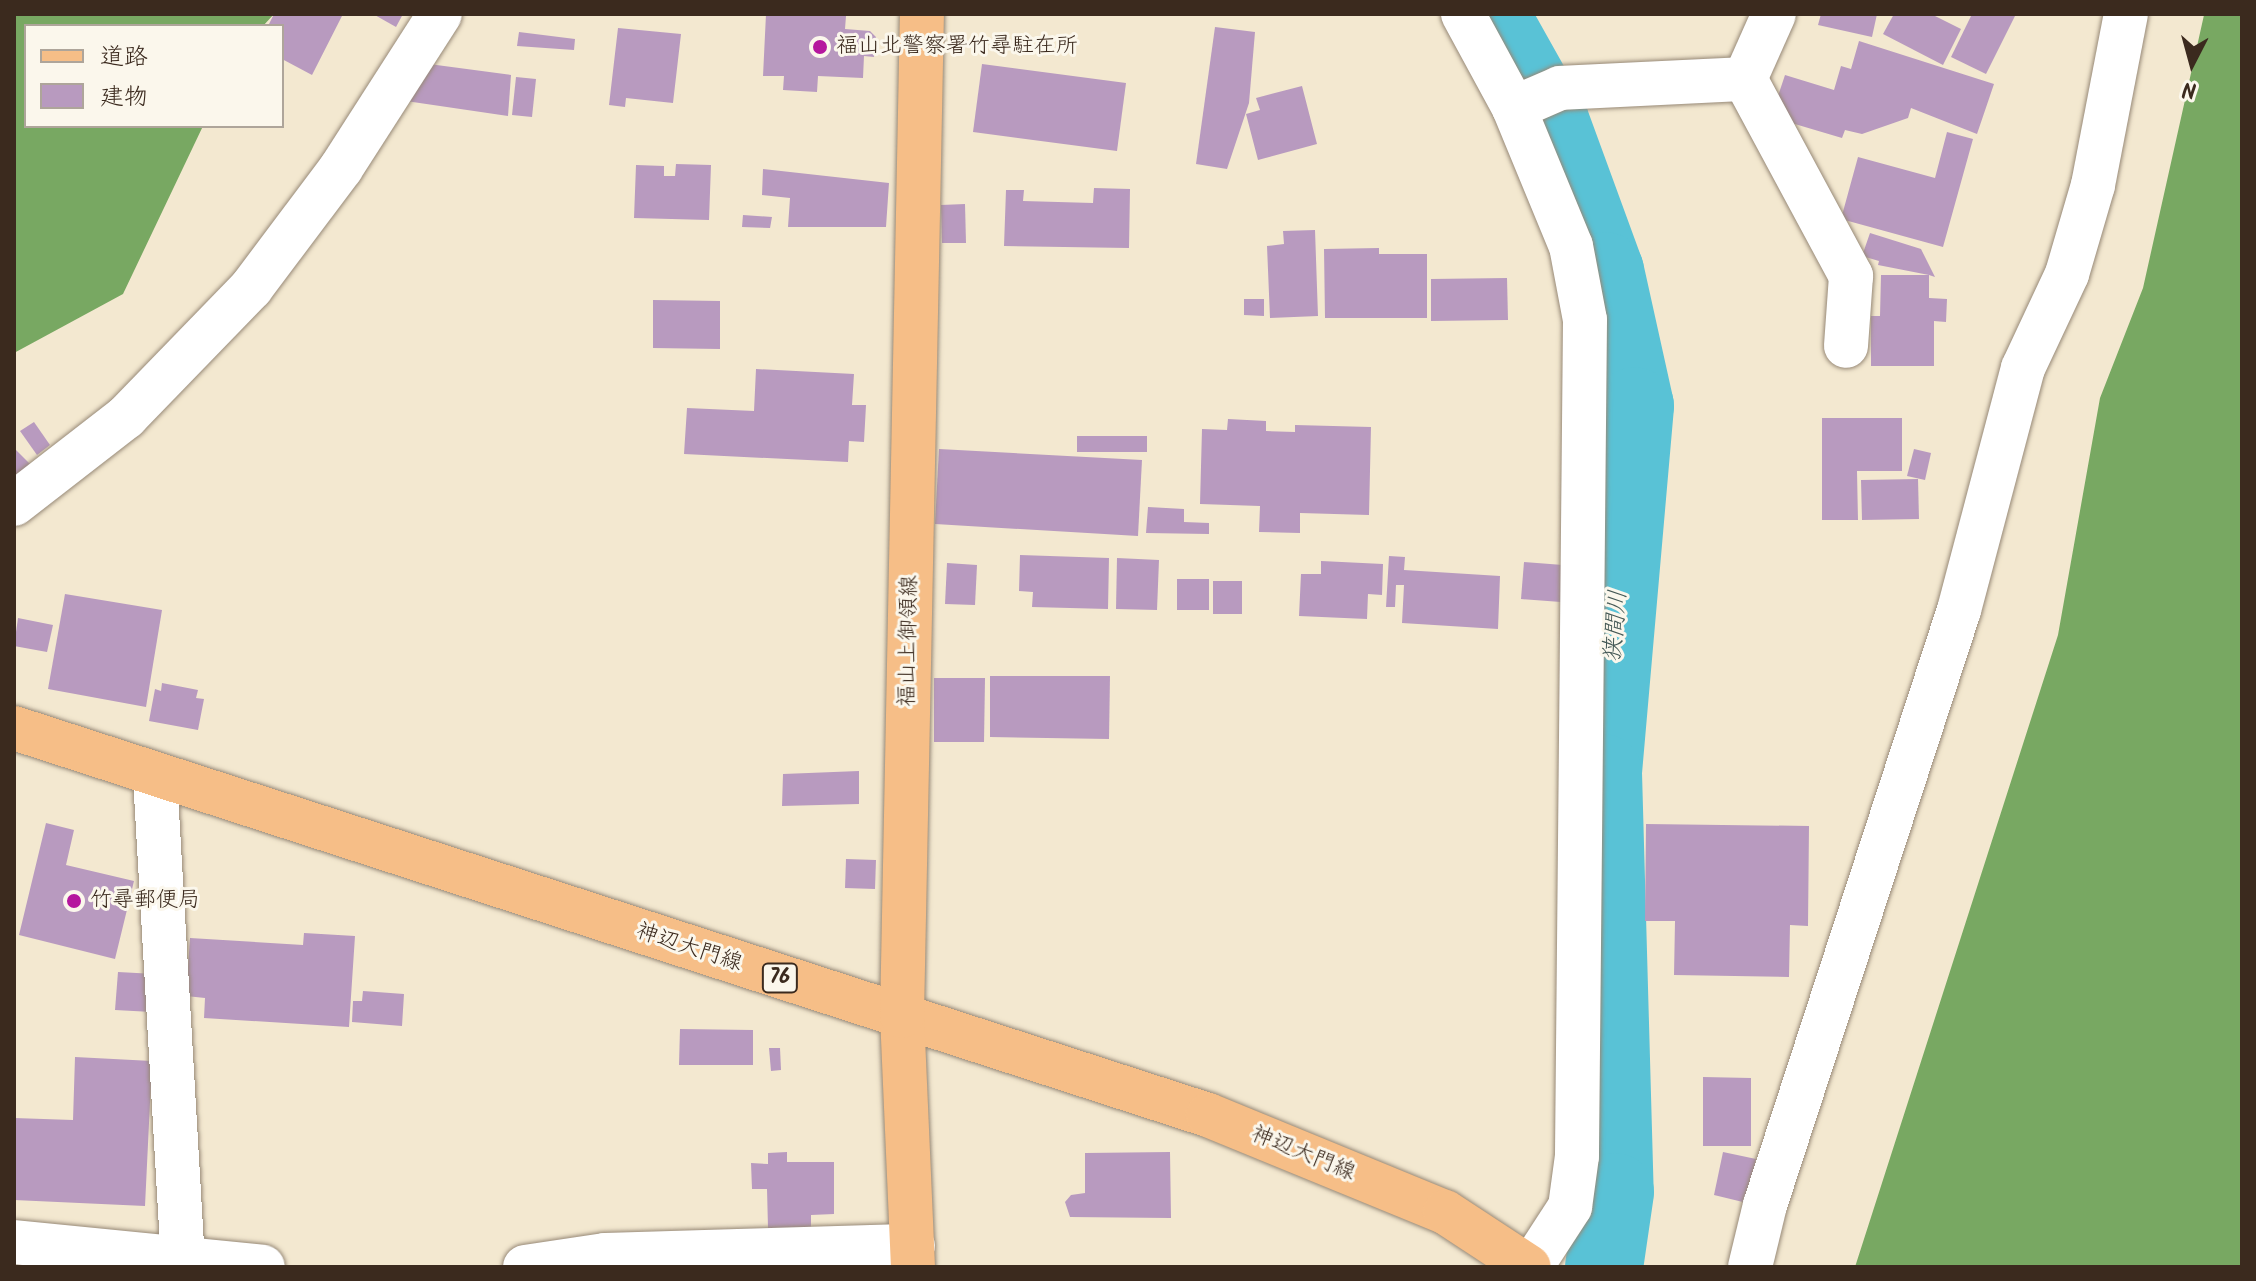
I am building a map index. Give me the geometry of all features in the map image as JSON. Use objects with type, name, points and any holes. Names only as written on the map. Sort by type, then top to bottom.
[{"type":"main road","name":"福山上御領線","points":[[913,1256],[902,1016],[922,14]]},
{"type":"main road","name":"神辺大門線","points":[[14,728],[155,777],[1208,1115],[1445,1212],[1530,1267]]},
{"type":"street","points":[[14,504],[126,417],[251,288],[341,168],[440,14]]},
{"type":"street","points":[[1463,14],[1514,108],[1571,246],[1585,320],[1577,1156],[1570,1207],[1530,1267]]},
{"type":"street","points":[[1745,79],[1774,14]]},
{"type":"street","points":[[1750,1267],[1765,1205],[1959,610],[2023,368],[2067,274],[2093,185],[2126,14]]},
{"type":"street","points":[[1514,108],[1560,88],[1745,79]]},
{"type":"street","points":[[1745,79],[1851,276],[1846,346]]},
{"type":"street","points":[[155,777],[183,1262]]},
{"type":"street","points":[[14,1242],[183,1262],[263,1267]]},
{"type":"street","points":[[525,1267],[605,1255],[913,1256]]},
{"type":"green space","points":[[14,14],[274,14],[265,24],[24,24],[24,128],[202,128],[123,294],[14,353]]},
{"type":"green space","points":[[2242,14],[2242,1267],[1855,1267],[2058,635],[2100,398],[2143,288],[2204,15]]},
{"type":"building","points":[[274,14],[343,14],[312,75],[284,60],[284,24],[269,24]]},
{"type":"building","points":[[373,14],[403,14],[396,27]]},
{"type":"building","name":"福山北警察署竹尋駐在所","points":[[766,14],[846,16],[845,29],[870,31],[876,37],[874,57],[864,56],[863,78],[818,76],[817,92],[783,90],[784,76],[763,76]]},
{"type":"building","points":[[1821,14],[1877,14],[1872,37],[1818,25]]},
{"type":"building","points":[[1894,14],[1931,14],[1961,29],[1943,65],[1883,34]]},
{"type":"building","points":[[1972,14],[2016,14],[1986,74],[1951,57]]},
{"type":"building","points":[[1215,27],[1255,32],[1249,103],[1227,169],[1196,164]]},
{"type":"building","points":[[618,28],[681,34],[673,103],[626,98],[625,107],[609,105]]},
{"type":"building","points":[[519,32],[575,39],[574,50],[517,46]]},
{"type":"building","points":[[1859,41],[1994,84],[1977,134],[1911,108],[1908,118],[1862,134],[1845,130],[1842,138],[1771,117],[1785,75],[1834,90],[1841,66],[1851,69]]},
{"type":"building","points":[[429,64],[511,75],[508,116],[406,101]]},
{"type":"building","points":[[982,64],[1126,83],[1117,151],[973,132]]},
{"type":"building","points":[[516,77],[536,79],[532,117],[512,115]]},
{"type":"building","points":[[1302,86],[1317,144],[1258,160],[1246,114],[1260,110],[1256,98]]},
{"type":"building","points":[[1947,132],[1973,139],[1943,247],[1841,219],[1858,157],[1935,178]]},
{"type":"building","points":[[676,164],[711,165],[709,220],[634,218],[636,165],[664,166],[664,176],[675,176]]},
{"type":"building","points":[[763,169],[889,183],[886,227],[788,227],[790,198],[762,195]]},
{"type":"building","points":[[1094,188],[1130,189],[1129,248],[1004,246],[1006,190],[1024,190],[1023,201],[1093,203]]},
{"type":"building","points":[[965,204],[966,243],[942,243],[941,205]]},
{"type":"building","points":[[743,215],[772,217],[770,228],[742,227]]},
{"type":"building","points":[[1315,230],[1318,316],[1270,318],[1267,246],[1284,244],[1283,231]]},
{"type":"building","points":[[1870,233],[1921,249],[1935,277],[1878,265],[1879,261],[1862,256]]},
{"type":"building","points":[[1379,248],[1379,254],[1427,254],[1427,318],[1325,318],[1324,249]]},
{"type":"building","points":[[1881,275],[1929,275],[1929,298],[1947,299],[1946,322],[1934,321],[1934,366],[1871,366],[1871,316],[1880,316]]},
{"type":"building","points":[[1507,278],[1508,320],[1431,321],[1431,279]]},
{"type":"building","points":[[1244,299],[1264,299],[1264,316],[1244,315]]},
{"type":"building","points":[[653,300],[720,301],[720,349],[653,348]]},
{"type":"building","points":[[756,369],[854,374],[852,405],[866,405],[864,442],[849,441],[848,462],[684,454],[687,408],[754,411]]},
{"type":"building","points":[[1822,418],[1902,418],[1902,471],[1857,471],[1858,520],[1822,520]]},
{"type":"building","points":[[1228,419],[1266,421],[1266,431],[1295,432],[1295,425],[1371,427],[1369,515],[1300,513],[1300,533],[1259,532],[1260,506],[1200,504],[1202,429],[1227,430]]},
{"type":"building","points":[[34,422],[50,445],[37,455],[20,431]]},
{"type":"building","points":[[1077,436],[1147,436],[1147,452],[1077,452]]},
{"type":"building","points":[[14,448],[33,467],[14,482]]},
{"type":"building","points":[[939,449],[1142,460],[1138,536],[935,524]]},
{"type":"building","points":[[1914,449],[1931,453],[1925,480],[1907,476]]},
{"type":"building","points":[[1918,479],[1919,519],[1862,520],[1861,480]]},
{"type":"building","points":[[1148,507],[1184,509],[1184,522],[1209,523],[1209,534],[1146,533]]},
{"type":"building","points":[[1020,555],[1109,558],[1108,609],[1032,607],[1033,592],[1019,591]]},
{"type":"building","points":[[1389,556],[1405,557],[1404,570],[1500,576],[1498,629],[1402,623],[1404,585],[1396,585],[1395,607],[1386,607]]},
{"type":"building","points":[[1117,558],[1159,560],[1157,610],[1116,609]]},
{"type":"building","points":[[1321,561],[1383,564],[1382,595],[1368,594],[1367,619],[1299,616],[1301,574],[1321,574]]},
{"type":"building","points":[[1524,562],[1563,565],[1561,602],[1521,599]]},
{"type":"building","points":[[947,563],[977,565],[975,605],[945,604]]},
{"type":"building","points":[[1177,579],[1209,579],[1209,610],[1177,610]]},
{"type":"building","points":[[1213,581],[1242,581],[1242,614],[1213,614]]},
{"type":"building","points":[[65,594],[162,610],[146,707],[48,689]]},
{"type":"building","points":[[18,618],[53,625],[47,652],[14,646]]},
{"type":"building","points":[[990,676],[1110,676],[1109,739],[990,737]]},
{"type":"building","points":[[934,678],[985,678],[984,742],[934,742]]},
{"type":"building","points":[[162,683],[198,690],[196,698],[204,699],[198,730],[149,721],[155,689],[161,691]]},
{"type":"building","points":[[859,771],[859,804],[782,806],[783,774]]},
{"type":"building","points":[[46,823],[74,830],[66,865],[134,881],[115,959],[19,935]]},
{"type":"building","points":[[1646,824],[1809,826],[1808,926],[1790,925],[1789,977],[1674,975],[1675,921],[1645,921]]},
{"type":"building","points":[[846,859],[876,860],[875,889],[845,888]]},
{"type":"building","points":[[304,933],[355,936],[349,1027],[204,1018],[205,998],[186,996],[190,938],[303,945]]},
{"type":"building","points":[[118,972],[155,974],[152,1012],[115,1010]]},
{"type":"building","points":[[363,991],[404,994],[402,1026],[352,1022],[353,1001],[362,1001]]},
{"type":"building","points":[[680,1029],[753,1030],[753,1065],[679,1065]]},
{"type":"building","points":[[769,1048],[780,1048],[781,1070],[771,1071]]},
{"type":"building","points":[[75,1057],[152,1061],[145,1206],[14,1200],[14,1118],[73,1120]]},
{"type":"building","points":[[1703,1077],[1751,1078],[1751,1146],[1703,1146]]},
{"type":"building","points":[[787,1152],[787,1162],[834,1162],[834,1214],[811,1215],[811,1228],[768,1228],[767,1189],[752,1189],[751,1163],[768,1164],[768,1153]]},
{"type":"building","points":[[1170,1152],[1171,1218],[1070,1217],[1065,1202],[1071,1195],[1085,1193],[1085,1153]]},
{"type":"building","points":[[1723,1152],[1756,1159],[1747,1203],[1714,1195]]},
{"type":"waterway","name":"狭間川","points":[[1490,14],[1550,121],[1605,271],[1635,406],[1603,773],[1615,1192],[1604,1267]]},
{"type":"place","name":"福山北警察署竹尋駐在所","points":[[820,47]]},
{"type":"place","name":"竹尋郵便局","points":[[74,901]]}]
